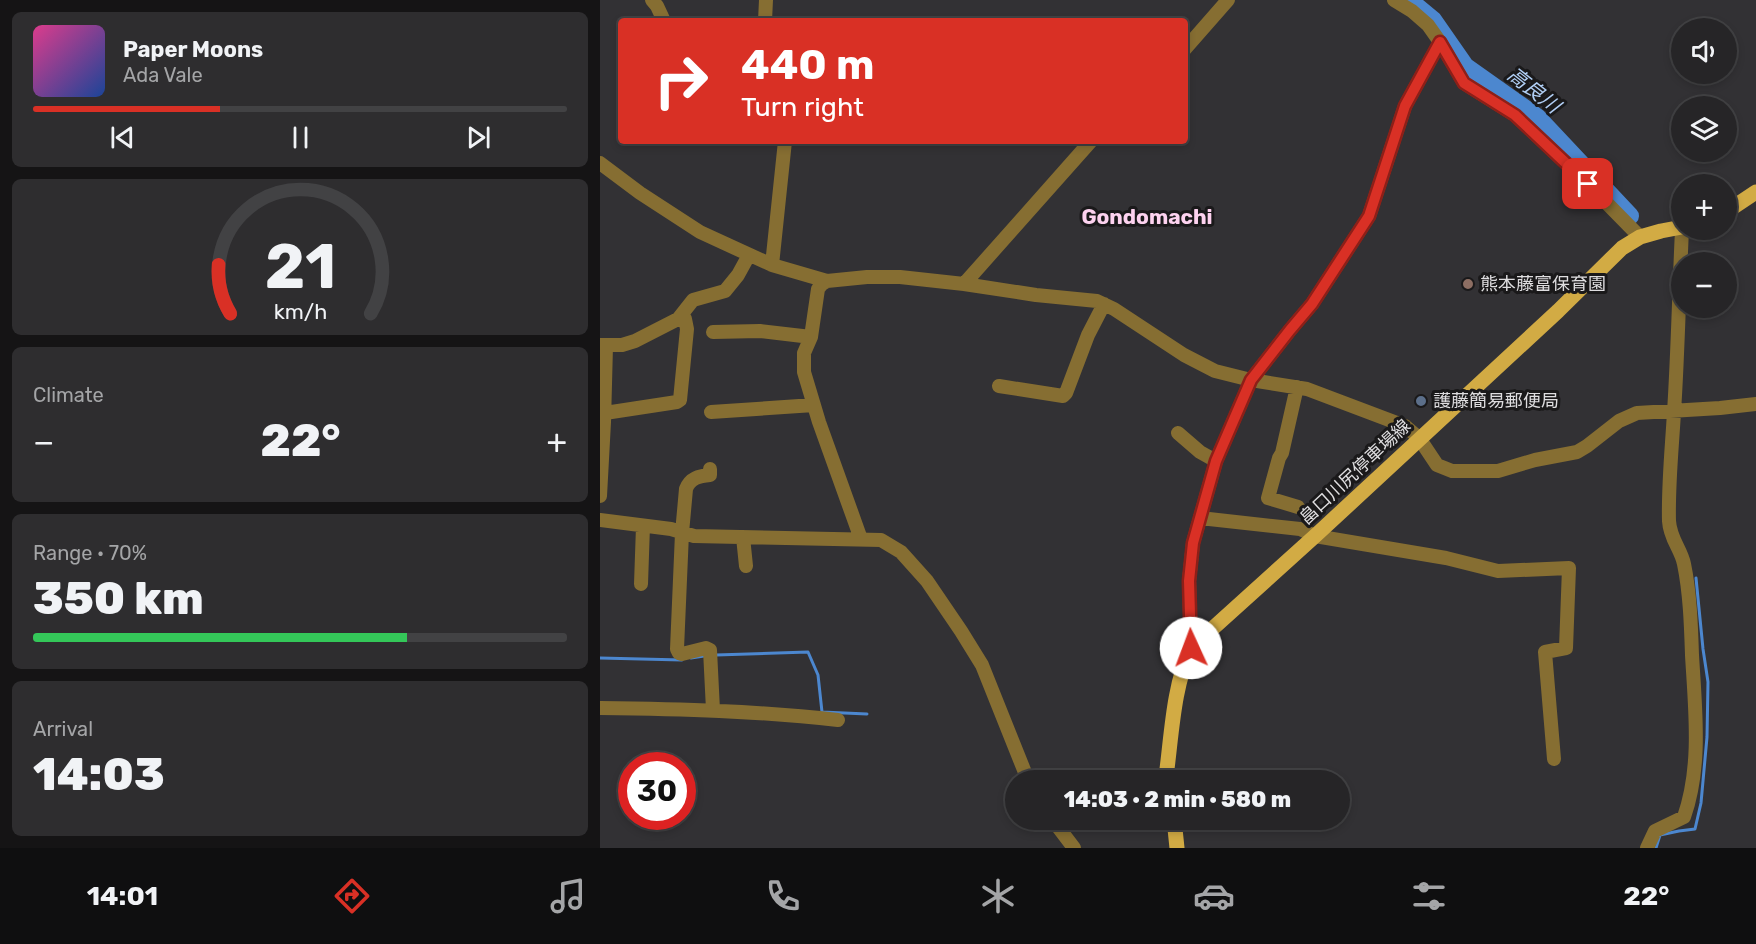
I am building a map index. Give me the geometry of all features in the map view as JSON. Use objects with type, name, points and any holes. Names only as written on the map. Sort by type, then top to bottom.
[{"type":"main road","points":[[1737,205],[1756,192]]},
{"type":"main road","name":"畠口川尻停車場線","points":[[1167,770],[1179,685],[1183,666],[1191,648],[1316,536],[1558,311],[1622,248],[1640,237],[1671,230]]},
{"type":"main road","points":[[1175,830],[1177,848]]},
{"type":"street","points":[[652,0],[663,18]]},
{"type":"street","points":[[765,18],[766,0]]},
{"type":"street","points":[[1188,47],[1228,0]]},
{"type":"street","points":[[1394,0],[1412,11],[1428,25],[1464,83],[1515,115],[1640,237]]},
{"type":"street","points":[[1191,648],[1189,581],[1193,543],[1216,461],[1251,380],[1312,304],[1369,216],[1405,106],[1440,42]]},
{"type":"street","points":[[772,265],[785,144]]},
{"type":"street","points":[[964,284],[1085,144]]},
{"type":"street","points":[[600,163],[640,193],[700,232],[772,265],[827,281],[867,277],[900,277],[1097,301],[1114,309],[1184,355],[1215,371],[1251,380],[1307,389],[1405,426],[1419,438],[1437,465],[1452,471],[1498,471],[1535,460],[1577,452],[1619,421],[1637,413],[1756,404]]},
{"type":"street","points":[[1647,848],[1655,831],[1684,817],[1691,797],[1695,760],[1696,718],[1690,615],[1684,562],[1672,539],[1669,524],[1681,240]]},
{"type":"street","points":[[600,496],[603,346],[622,345],[635,341],[682,315],[693,300],[725,291],[742,270],[749,255]]},
{"type":"street","points":[[827,281],[818,289],[811,337],[803,362],[814,405],[861,539]]},
{"type":"street","points":[[999,386],[1063,396],[1088,335],[1104,304]]},
{"type":"street","points":[[603,419],[680,400],[687,329],[682,315]]},
{"type":"street","points":[[713,332],[760,331],[811,337]]},
{"type":"street","points":[[1298,387],[1268,498],[1298,507]]},
{"type":"street","points":[[711,412],[814,405]]},
{"type":"street","points":[[1178,434],[1200,453],[1216,461]]},
{"type":"street","points":[[710,469],[710,475],[696,478],[687,486],[682,533],[677,649],[682,654],[710,649],[713,710]]},
{"type":"street","points":[[1200,518],[1300,530],[1316,536],[1446,558],[1498,570],[1569,568],[1566,648],[1545,652],[1554,759]]},
{"type":"street","points":[[600,520],[670,529],[694,536],[881,540],[901,552],[927,581],[961,631],[982,665],[1024,770]]},
{"type":"street","points":[[641,584],[643,526]]},
{"type":"street","points":[[743,537],[746,566]]},
{"type":"street","points":[[600,708],[774,713],[838,720]]},
{"type":"street","points":[[1059,830],[1070,847]]},
{"type":"waterway","name":"高良川","points":[[1409,0],[1433,20],[1465,66],[1537,117],[1630,216]]},
{"type":"waterway","points":[[1656,848],[1660,835],[1695,829],[1701,803],[1707,737],[1708,682],[1696,578]]},
{"type":"waterway","points":[[716,655],[808,652],[818,675],[822,712],[867,714]]},
{"type":"waterway","points":[[691,658],[704,656]]},
{"type":"waterway","points":[[600,658],[682,660]]},
{"type":"place","name":"熊本藤富保育園","points":[[1468,284]]},
{"type":"place","name":"護藤簡易郵便局","points":[[1421,401]]},
{"type":"district","name":"Gondomachi","points":[[1147,216]]},
{"type":"route","points":[[1191,648],[1189,581],[1193,543],[1216,461],[1251,380],[1312,304],[1369,216],[1405,106],[1440,42],[1464,83],[1515,115],[1588,184]]}]
